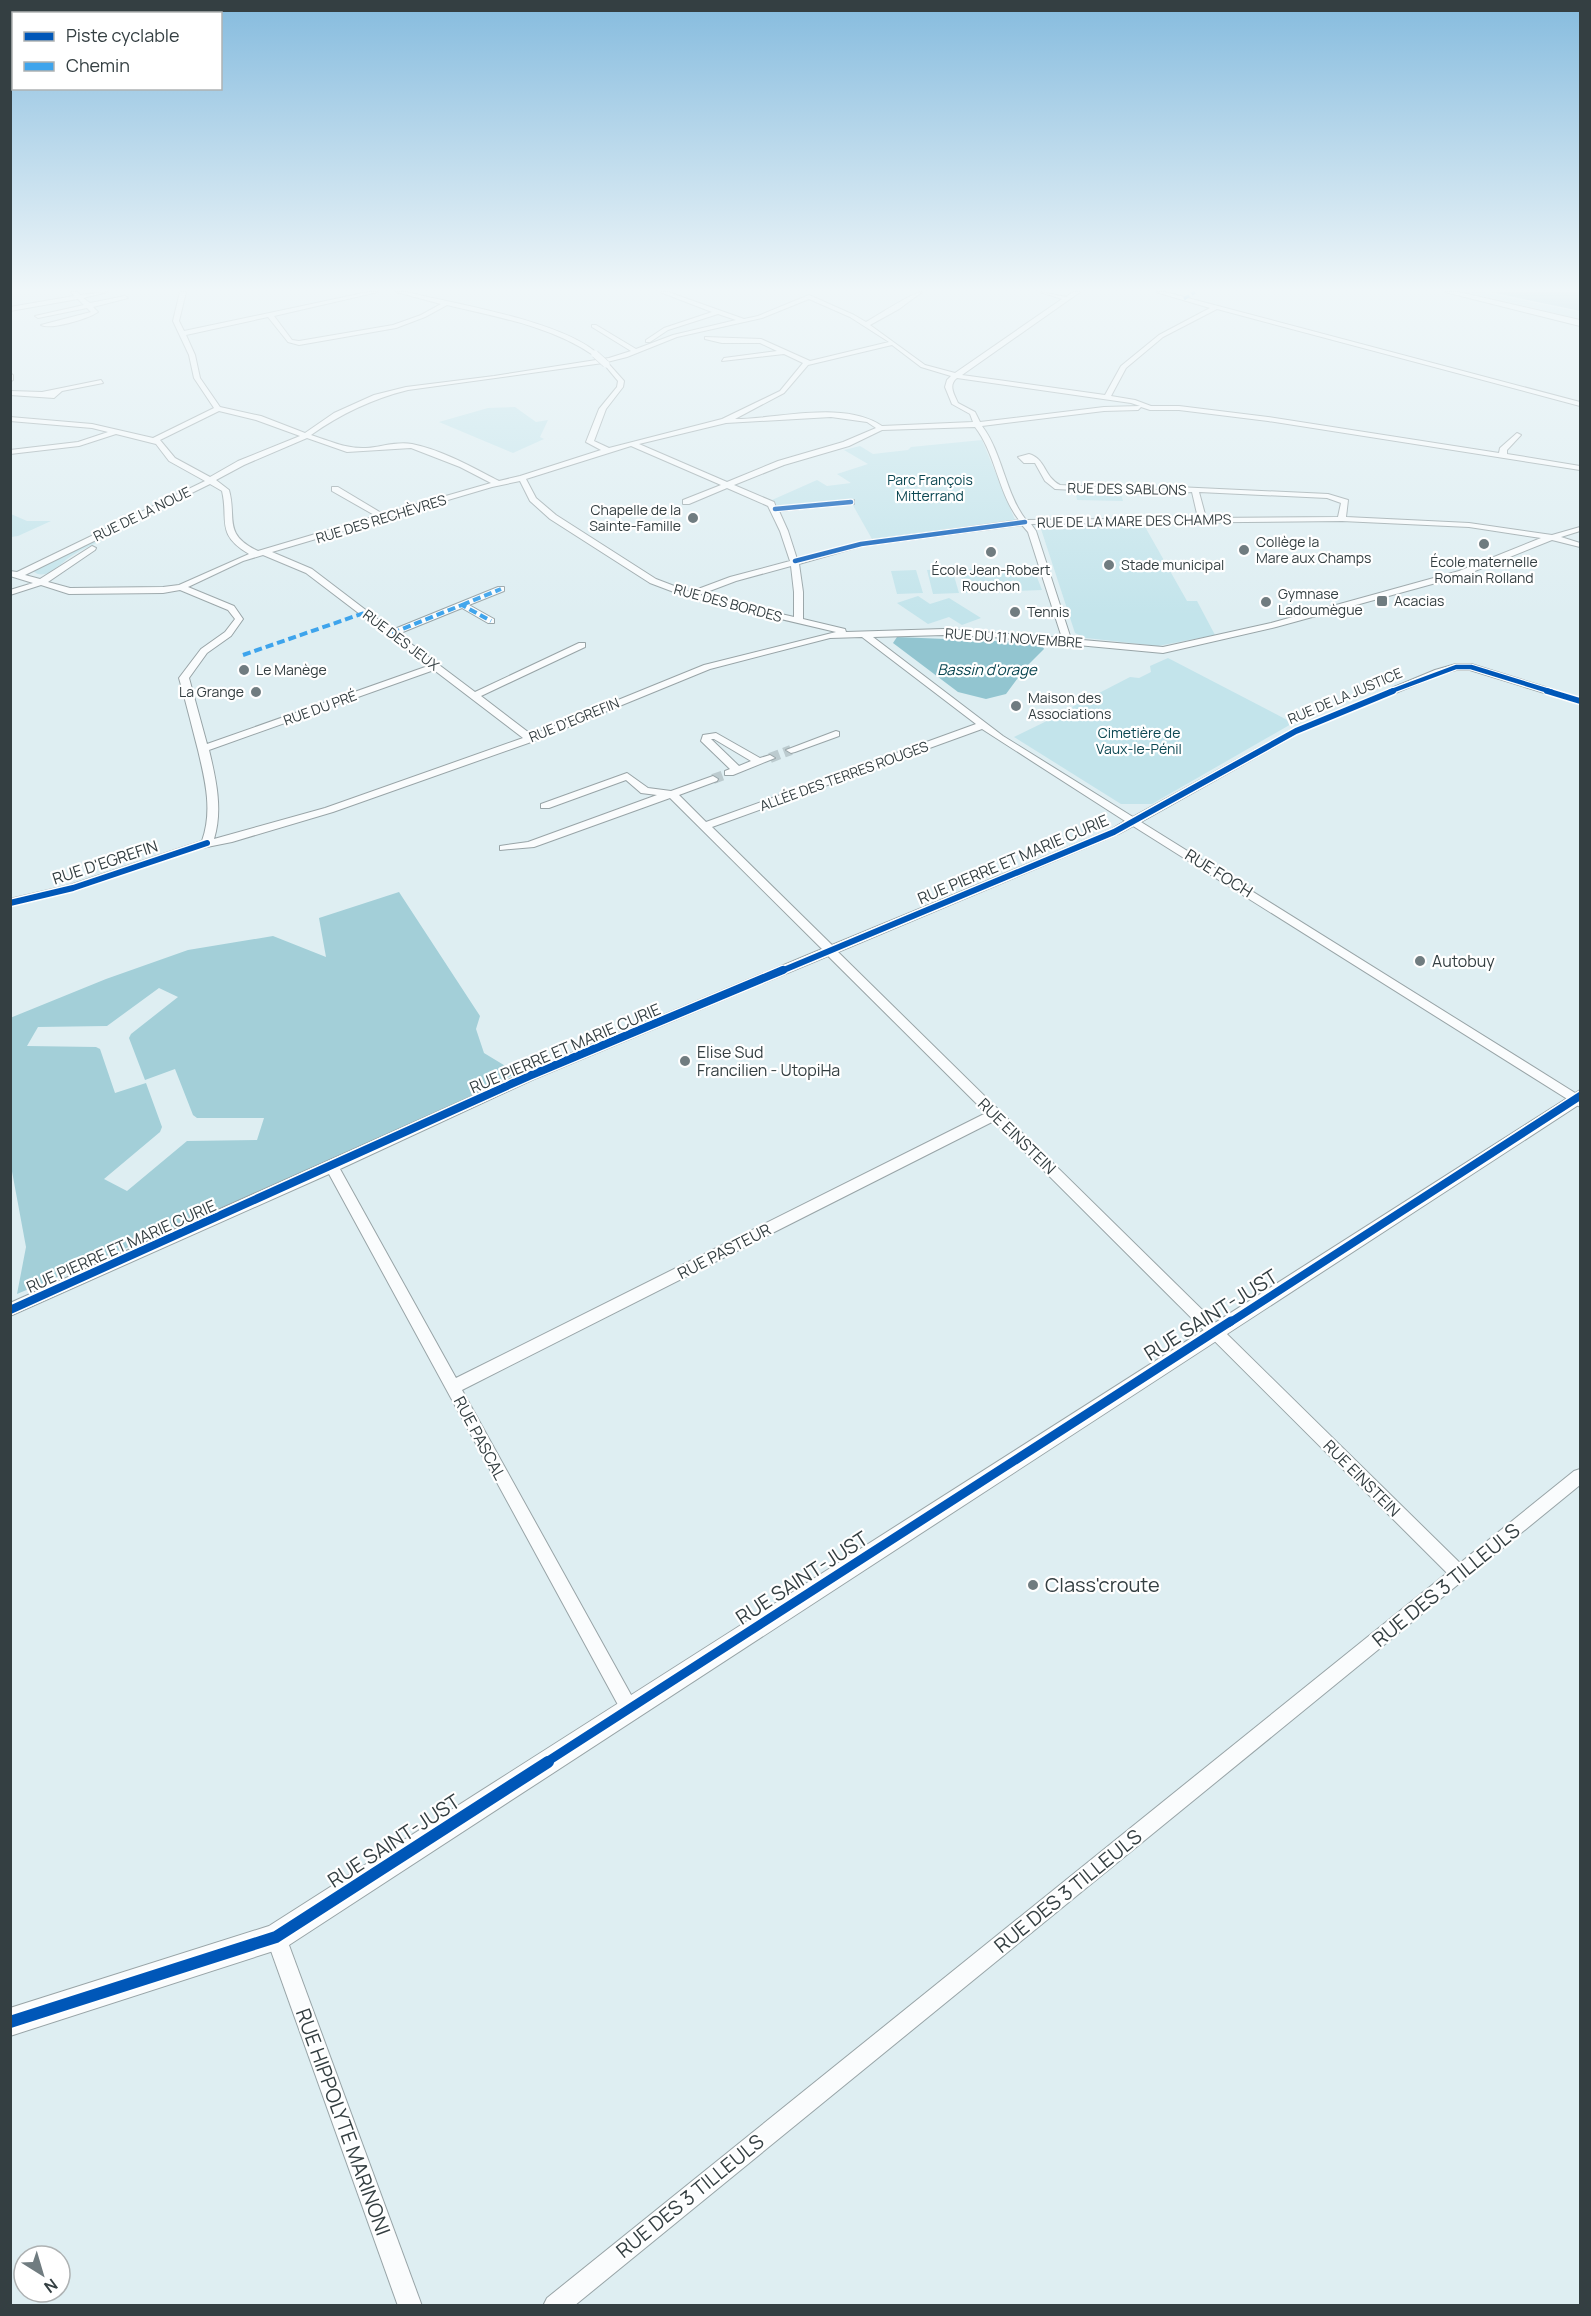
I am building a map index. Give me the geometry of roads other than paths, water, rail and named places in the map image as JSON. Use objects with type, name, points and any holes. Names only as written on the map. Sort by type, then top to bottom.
[{"type":"street","points":[[212,400],[218,409]]},
{"type":"street","name":"RUE DE LA NOUE","points":[[14,574],[305,436],[347,409],[370,400]]},
{"type":"street","points":[[608,450],[590,442],[603,409],[610,400]]},
{"type":"street","points":[[725,420],[766,400]]},
{"type":"street","points":[[953,400],[974,414],[988,438],[1020,517],[1032,531],[1067,640]]},
{"type":"street","points":[[1127,400],[1163,408]]},
{"type":"street","points":[[1566,400],[1581,404]]},
{"type":"street","points":[[1133,401],[1149,408]]},
{"type":"street","points":[[686,502],[781,463],[846,444],[881,428],[978,424],[1104,409],[1163,408],[1268,419],[1581,468]]},
{"type":"street","points":[[154,440],[218,409],[258,418],[347,450],[412,446],[463,465],[499,484]]},
{"type":"street","points":[[725,420],[832,414],[865,420],[878,424],[881,428]]},
{"type":"street","points":[[10,419],[92,426],[159,442],[170,460],[210,480],[227,493],[227,522],[245,549],[260,554]]},
{"type":"street","name":"RUE DES RECHÈVRES","points":[[181,587],[240,559],[522,478],[608,450],[725,420]]},
{"type":"street","points":[[10,452],[79,444],[117,432]]},
{"type":"street","points":[[1503,456],[1503,450],[1517,435]]},
{"type":"street","points":[[632,444],[765,500],[775,509],[795,561],[798,622]]},
{"type":"street","name":"RUE DE LA NOUE","points":[[40,583],[81,553],[218,485],[265,453]]},
{"type":"street","name":"RUE DES SABLONS","points":[[1038,462],[1048,482],[1058,487],[1328,496],[1345,502],[1342,519]]},
{"type":"street","name":"RUE DES BORDES","points":[[522,478],[533,499],[553,517],[646,577],[690,595],[798,622],[864,634]]},
{"type":"street","points":[[335,489],[384,518]]},
{"type":"street","points":[[1195,490],[1203,520]]},
{"type":"street","points":[[775,509],[851,502]]},
{"type":"street","name":"RUE DE LA MARE DES CHAMPS","points":[[690,595],[733,579],[861,544],[1025,522],[1342,519],[1469,525],[1551,537],[1581,545]]},
{"type":"street","name":"RUE DU 11 NOVEMBRE","points":[[864,634],[944,632],[1067,640],[1163,650],[1273,625],[1462,573],[1551,537],[1581,529]]},
{"type":"street","name":"RUE DES JEUX","points":[[260,554],[277,556],[309,571],[476,695],[531,739]]},
{"type":"street","points":[[14,574],[82,593],[139,592],[181,587],[231,608],[237,613],[239,619],[228,634],[204,651],[184,678],[209,772],[214,813],[207,843]]},
{"type":"street","points":[[10,593],[40,583]]},
{"type":"street","points":[[392,633],[501,589]]},
{"type":"street","points":[[462,605],[491,621]]},
{"type":"street","name":"RUE FOCH","points":[[864,634],[983,725],[1579,1099]]},
{"type":"street","name":"RUE D'EGREFIN","points":[[10,903],[73,888],[207,843],[228,840],[329,810],[531,739],[707,667],[830,635],[864,634]]},
{"type":"street","points":[[476,695],[582,645]]},
{"type":"street","name":"RUE DU PRÉ","points":[[202,749],[436,666]]},
{"type":"street","name":"RUE DE LA JUSTICE","points":[[1134,821],[1296,731],[1447,669],[1462,666],[1476,668],[1581,701]]},
{"type":"street","name":"ALLÉE DES TERRES ROUGES","points":[[705,826],[983,725]]},
{"type":"street","points":[[791,750],[836,734]]},
{"type":"street","points":[[759,762],[716,736],[706,737],[705,741],[732,772],[770,758]]},
{"type":"street","points":[[545,806],[627,776],[645,791],[672,794]]},
{"type":"street","points":[[504,848],[530,845],[713,779]]},
{"type":"street","name":"RUE EINSTEIN","points":[[672,794],[1459,1574]]},
{"type":"street","name":"RUE PIERRE ET MARIE CURIE","points":[[10,1310],[332,1167],[529,1076],[1134,821]]},
{"type":"street","name":"RUE SAINT-JUST","points":[[10,2022],[276,1937],[1579,1099]]},
{"type":"street","name":"RUE PASTEUR","points":[[453,1387],[994,1115]]},
{"type":"street","name":"RUE PASCAL","points":[[332,1167],[629,1708]]},
{"type":"street","name":"RUE DES 3 TILLEULS","points":[[555,2306],[1581,1476]]},
{"type":"street","name":"RUE HIPPOLYTE MARINONI","points":[[276,1937],[410,2306]]},
{"type":"water","name":"Bassin d'orage","points":[[897,637],[1041,643],[1044,649],[1026,667],[1006,694],[986,699],[958,692],[893,643]]},
{"type":"tunnel","points":[[770,758],[791,750]]},
{"type":"tunnel","points":[[713,779],[727,774]]},
{"type":"place","name":"Chapelle de la Sainte-Famille","points":[[693,518]]},
{"type":"place","name":"École maternelle Romain Rolland","points":[[1484,544]]},
{"type":"place","name":"Collège la Mare aux Champs","points":[[1244,550]]},
{"type":"place","name":"École Jean-Robert Rouchon","points":[[991,552]]},
{"type":"place","name":"Stade municipal","points":[[1109,565]]},
{"type":"place","name":"Acacias","points":[[1382,601]]},
{"type":"place","name":"Gymnase Ladoumègue","points":[[1266,602]]},
{"type":"place","name":"Tennis","points":[[1015,612]]},
{"type":"place","name":"Le Manège","points":[[244,670]]},
{"type":"place","name":"La Grange","points":[[256,692]]},
{"type":"place","name":"Maison des Associations","points":[[1016,706]]},
{"type":"place","name":"Autobuy","points":[[1420,961]]},
{"type":"place","name":"Elise Sud Francilien - UtopiHa","points":[[685,1061]]},
{"type":"place","name":"Class'croute","points":[[1033,1585]]},
{"type":"park label","name":"Parc François Mitterrand","points":[[930,488]]},
{"type":"park label","name":"Cimetière de Vaux-le-Pénil","points":[[1139,742]]}]
